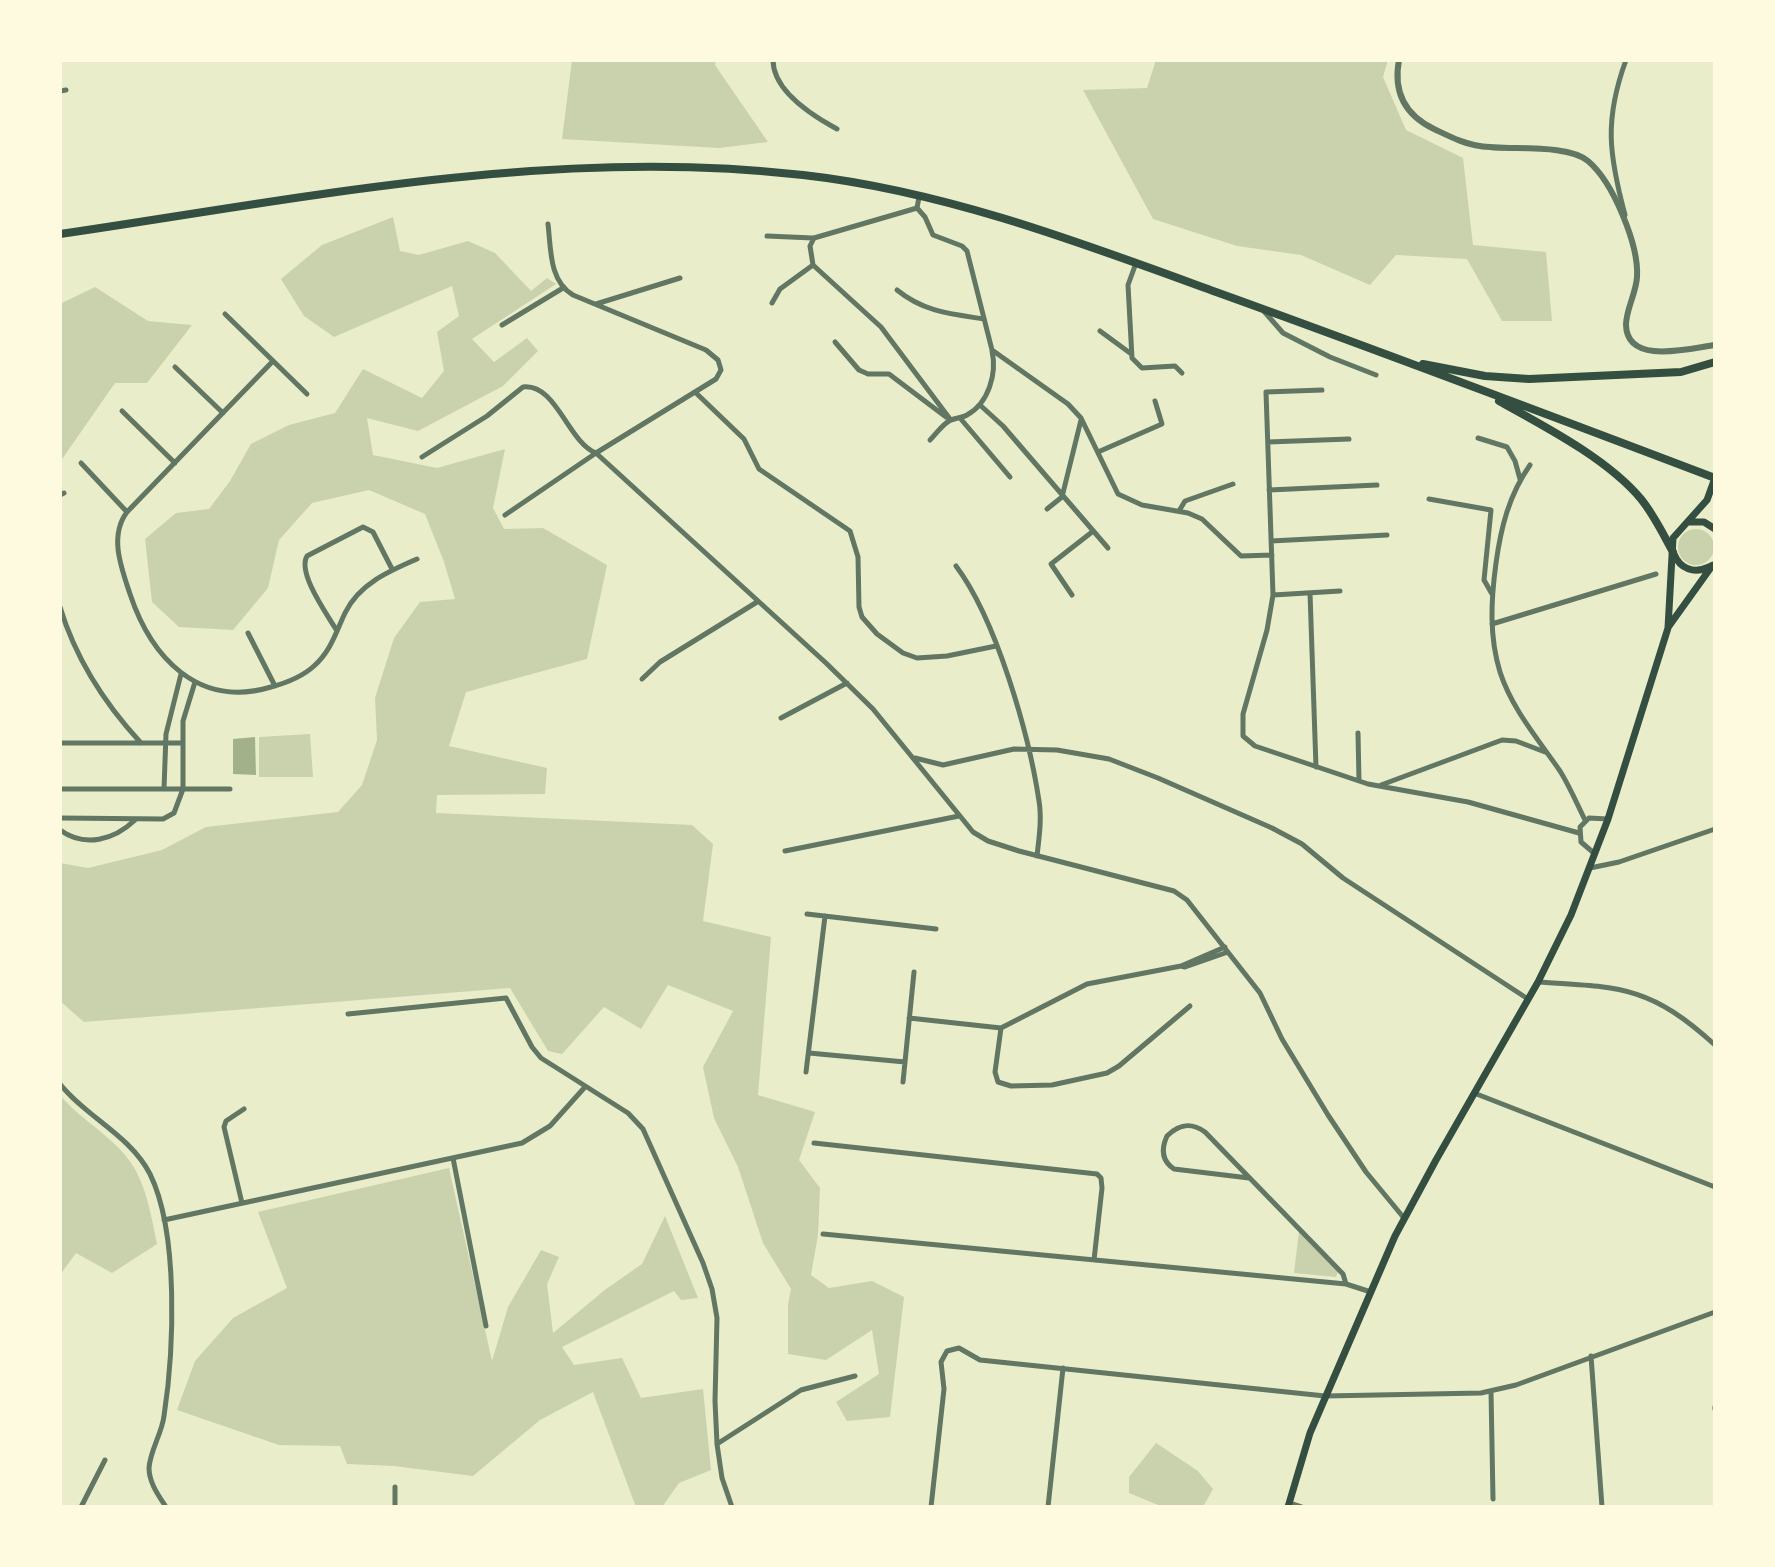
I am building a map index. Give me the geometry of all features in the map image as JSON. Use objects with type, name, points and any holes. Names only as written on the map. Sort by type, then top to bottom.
[{"type":"highway","points":[[60,234],[400,184],[552,168],[668,167],[803,175],[860,183],[1054,234],[1262,308],[1715,478]]},
{"type":"highway","points":[[1395,358],[1485,376],[1529,379],[1681,372],[1715,362]]},
{"type":"highway","points":[[1471,386],[1554,432],[1617,476],[1640,498],[1673,552]]},
{"type":"main road","points":[[1288,1505],[1302,1454],[1325,1396],[1404,1218],[1561,938],[1608,819],[1668,628],[1676,532],[1687,523],[1709,494],[1715,478]]},
{"type":"main road","points":[[1687,523],[1704,522],[1715,529]]},
{"type":"main road","points":[[1673,552],[1682,566],[1689,569],[1697,571],[1714,565]]},
{"type":"main road","points":[[1668,628],[1714,565]]},
{"type":"street","points":[[773,60],[774,70],[802,108],[837,129]]},
{"type":"street","points":[[1399,60],[1396,75],[1400,96],[1414,117],[1473,145],[1567,152],[1582,157],[1600,176],[1627,224]]},
{"type":"street","points":[[1626,60],[1612,112],[1610,136],[1614,174],[1637,271],[1627,318],[1629,338],[1642,349],[1652,352],[1715,345]]},
{"type":"street","points":[[917,208],[919,197]]},
{"type":"street","points":[[767,236],[814,238],[917,208]]},
{"type":"street","points":[[917,208],[933,235],[967,251],[994,363],[990,384],[980,405],[960,418],[950,419],[930,440]]},
{"type":"street","points":[[505,515],[720,374],[721,366],[713,354],[563,288],[555,272],[548,224]]},
{"type":"street","points":[[814,238],[810,246],[813,265],[881,327],[950,419]]},
{"type":"street","points":[[1136,263],[1128,285],[1131,353],[1136,364],[1146,368],[1175,366],[1182,373]]},
{"type":"street","points":[[772,303],[780,289],[813,265]]},
{"type":"street","points":[[596,305],[680,278]]},
{"type":"street","points":[[502,325],[563,288]]},
{"type":"street","points":[[897,290],[913,303],[930,310],[984,319]]},
{"type":"street","points":[[1262,308],[1283,333],[1330,357],[1376,375]]},
{"type":"street","points":[[225,314],[307,394]]},
{"type":"street","points":[[1100,331],[1131,353]]},
{"type":"street","points":[[835,342],[859,370],[868,374],[889,374],[950,419]]},
{"type":"street","points":[[992,350],[1068,404],[1081,418],[1118,494],[1142,505],[1179,511],[1202,519],[1241,556],[1272,555]]},
{"type":"street","points":[[273,361],[127,512],[117,533],[131,597],[155,645],[181,674],[210,688],[240,692],[275,686],[311,668],[328,651],[356,597],[392,569],[417,559]]},
{"type":"street","points":[[175,367],[223,413]]},
{"type":"street","points":[[422,457],[487,416],[517,390],[530,386],[546,395],[585,447],[596,453],[847,683],[915,757],[973,832],[988,841],[1037,856],[1174,891],[1187,900],[1264,1000],[1294,1059],[1348,1145],[1380,1191],[1404,1218]]},
{"type":"street","points":[[1322,390],[1266,392],[1273,595],[1267,630],[1243,714],[1243,736],[1255,746],[1359,781],[1468,802],[1579,833]]},
{"type":"street","points":[[695,392],[744,439],[759,469],[850,531],[858,557],[859,607],[862,617],[877,634],[903,653],[917,658],[947,656],[996,646]]},
{"type":"street","points":[[1098,452],[1162,424],[1155,401]]},
{"type":"street","points":[[980,405],[1003,426],[1108,548]]},
{"type":"street","points":[[122,411],[175,463]]},
{"type":"street","points":[[960,418],[1010,477]]},
{"type":"street","points":[[1047,509],[1062,497],[1081,418]]},
{"type":"street","points":[[1478,438],[1507,447],[1520,480]]},
{"type":"street","points":[[1268,442],[1349,439]]},
{"type":"street","points":[[81,463],[127,512]]},
{"type":"street","points":[[1530,465],[1504,518],[1492,595],[1496,658],[1506,688],[1522,718],[1567,782],[1585,820]]},
{"type":"street","points":[[1179,511],[1185,501],[1233,484]]},
{"type":"street","points":[[1269,490],[1377,485]]},
{"type":"street","points":[[1429,499],[1491,510],[1484,580],[1492,595]]},
{"type":"street","points":[[337,632],[305,573],[307,556],[363,527],[373,532],[392,569]]},
{"type":"street","points":[[1072,595],[1051,564],[1092,532]]},
{"type":"street","points":[[1271,541],[1387,535]]},
{"type":"street","points":[[956,566],[971,587],[1012,692],[1039,802],[1037,856]]},
{"type":"street","points":[[1492,624],[1656,574]]},
{"type":"street","points":[[1273,595],[1340,591]]},
{"type":"street","points":[[1310,593],[1316,767]]},
{"type":"street","points":[[642,679],[660,662],[757,602]]},
{"type":"street","points":[[60,607],[71,639],[92,680],[113,711],[141,743]]},
{"type":"street","points":[[248,633],[275,686]]},
{"type":"street","points":[[164,789],[165,743],[170,708],[181,674]]},
{"type":"street","points":[[60,818],[169,817],[178,807],[183,789],[185,711],[195,682]]},
{"type":"street","points":[[781,718],[847,683]]},
{"type":"street","points":[[1358,733],[1359,781]]},
{"type":"street","points":[[1379,786],[1502,740],[1516,741],[1546,752]]},
{"type":"street","points":[[60,743],[182,743]]},
{"type":"street","points":[[915,757],[932,763],[954,764],[1003,751],[1073,751],[1098,756],[1182,787],[1289,837],[1343,878],[1528,999]]},
{"type":"street","points":[[60,789],[230,789]]},
{"type":"street","points":[[785,851],[960,816]]},
{"type":"street","points":[[1595,854],[1584,847],[1579,833],[1585,820],[1594,817],[1608,819]]},
{"type":"street","points":[[60,830],[75,838],[99,840],[119,832],[135,819]]},
{"type":"street","points":[[1590,868],[1619,862],[1715,829]]},
{"type":"street","points":[[807,914],[936,929]]},
{"type":"street","points":[[806,1072],[825,916]]},
{"type":"street","points":[[909,1018],[1001,1028],[1087,984],[1196,965],[1227,949]]},
{"type":"street","points":[[903,1082],[914,972]]},
{"type":"street","points":[[1538,982],[1635,992],[1678,1014],[1715,1045]]},
{"type":"street","points":[[348,1014],[506,998],[536,1053],[628,1113],[643,1129],[708,1276],[717,1318],[717,1444],[722,1478],[732,1507]]},
{"type":"street","points":[[1001,1028],[995,1072],[998,1082],[1011,1086],[1067,1084],[1113,1070],[1190,1006]]},
{"type":"street","points":[[809,1053],[905,1062]]},
{"type":"street","points":[[60,1084],[142,1161],[156,1189],[164,1220],[171,1268],[172,1308],[165,1411],[149,1470],[153,1486],[166,1507]]},
{"type":"street","points":[[164,1220],[510,1146],[534,1138],[550,1126],[585,1087]]},
{"type":"street","points":[[1474,1093],[1715,1187]]},
{"type":"street","points":[[242,1203],[224,1127],[226,1121],[244,1109]]},
{"type":"street","points":[[1249,1178],[1181,1172],[1169,1166],[1163,1147],[1167,1136],[1179,1126],[1193,1126],[1205,1132],[1343,1274],[1346,1284]]},
{"type":"street","points":[[814,1143],[1092,1172],[1101,1178],[1102,1188],[1094,1260]]},
{"type":"street","points":[[453,1158],[486,1326]]},
{"type":"street","points":[[823,1234],[1346,1284],[1371,1292]]},
{"type":"street","points":[[931,1507],[944,1389],[941,1362],[947,1351],[959,1348],[980,1360],[1325,1396],[1491,1391],[1516,1385],[1715,1312]]},
{"type":"street","points":[[1591,1356],[1602,1507]]},
{"type":"street","points":[[1048,1507],[1063,1368]]},
{"type":"street","points":[[717,1444],[801,1390],[855,1376]]},
{"type":"street","points":[[1491,1391],[1493,1499]]},
{"type":"street","points":[[81,1507],[105,1460]]},
{"type":"street","points":[[395,1487],[395,1507]]},
{"type":"street","points":[[1288,1505],[1302,1507]]},
{"type":"shaded area","points":[[572,60],[716,60],[715,65],[768,142],[719,148],[562,139]]},
{"type":"shaded area","points":[[1156,60],[1388,60],[1383,77],[1406,130],[1463,158],[1473,245],[1546,252],[1552,321],[1502,321],[1467,259],[1396,255],[1370,285],[1301,255],[1237,246],[1153,219],[1083,90],[1147,88]]},
{"type":"shaded area","points":[[393,217],[400,251],[419,255],[468,241],[495,253],[531,291],[547,278],[556,284],[472,339],[494,362],[527,338],[538,351],[503,386],[418,431],[367,418],[373,455],[437,468],[505,449],[493,508],[504,529],[543,528],[607,565],[587,659],[466,692],[449,746],[547,768],[545,794],[437,795],[436,813],[692,825],[713,844],[703,921],[771,937],[758,1095],[815,1112],[799,1160],[820,1188],[818,1235],[811,1275],[829,1288],[872,1281],[904,1297],[890,1417],[847,1421],[836,1402],[879,1374],[872,1330],[826,1360],[788,1354],[791,1289],[763,1243],[738,1167],[714,1118],[703,1067],[733,1011],[668,985],[641,1029],[604,1007],[562,1054],[548,1051],[510,988],[84,1022],[60,1001],[60,863],[88,868],[162,850],[206,827],[338,812],[362,785],[377,740],[375,698],[394,638],[420,602],[455,599],[425,514],[369,490],[312,503],[279,540],[268,588],[233,630],[179,627],[152,602],[145,539],[176,513],[209,509],[230,481],[251,444],[289,425],[335,413],[363,369],[422,398],[444,371],[437,332],[459,316],[452,286],[334,337],[304,316],[281,279],[322,245]]},
{"type":"shaded area","points":[[95,287],[148,321],[192,325],[147,383],[115,383],[60,462],[60,304]]},
{"type":"shaded area","points":[[1696,529],[1709,534],[1714,547],[1709,560],[1696,565],[1683,560],[1678,547],[1683,534]]},
{"type":"shaded area","points":[[310,734],[313,777],[259,777],[259,737]]},
{"type":"shaded area","points":[[255,737],[256,775],[233,774],[233,739]]},
{"type":"shaded area","points":[[60,1095],[129,1160],[147,1198],[157,1244],[112,1273],[76,1253],[60,1275]]},
{"type":"shaded area","points":[[449,1168],[492,1361],[508,1307],[541,1250],[559,1257],[547,1284],[553,1333],[642,1264],[665,1216],[698,1298],[681,1300],[674,1291],[562,1347],[574,1365],[622,1358],[641,1398],[703,1389],[711,1470],[679,1483],[662,1507],[636,1507],[593,1392],[540,1420],[473,1476],[394,1466],[347,1464],[340,1446],[279,1445],[177,1410],[195,1361],[233,1318],[287,1288],[258,1212]]},
{"type":"shaded area","points":[[1299,1231],[1338,1272],[1336,1277],[1294,1273]]},
{"type":"shaded area","points":[[1156,1443],[1198,1471],[1213,1489],[1203,1507],[1163,1507],[1129,1493],[1129,1477]]}]
